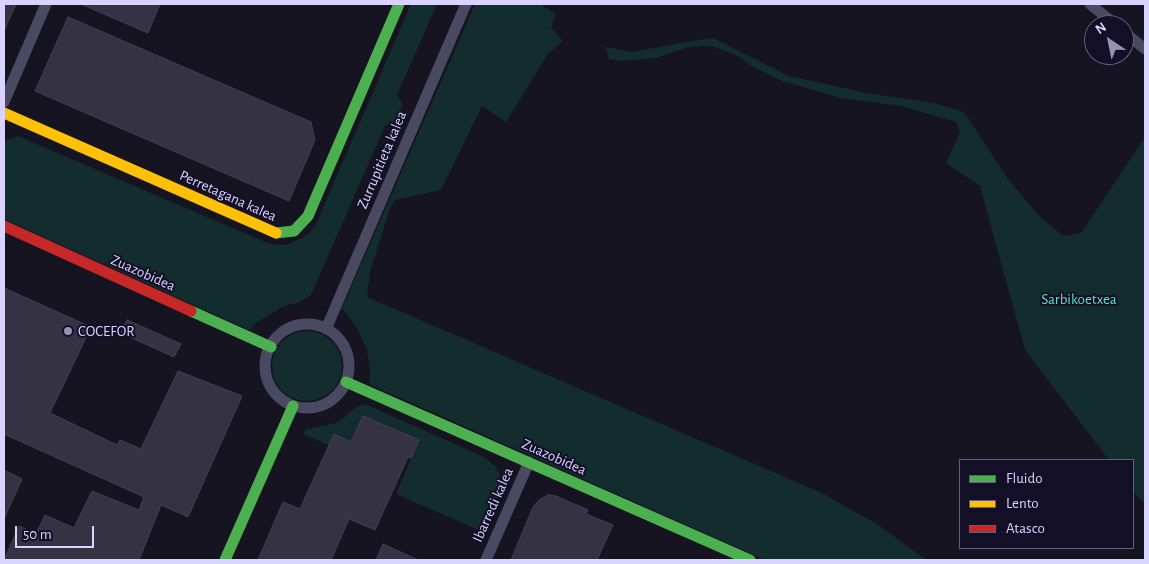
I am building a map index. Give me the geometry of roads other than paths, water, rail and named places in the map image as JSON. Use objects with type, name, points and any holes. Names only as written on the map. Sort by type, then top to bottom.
[{"type":"street","points":[[4,102],[46,4]]},
{"type":"street","name":"Perretagana kalea","points":[[4,113],[277,233],[294,231],[308,216],[399,4]]},
{"type":"street","name":"Zurrupitieta kalea","points":[[326,329],[466,4]]},
{"type":"street","points":[[1090,4],[1104,15]]},
{"type":"street","points":[[1134,40],[1145,49]]},
{"type":"street","name":"Zuazobidea","points":[[4,226],[270,347]]},
{"type":"street","points":[[301,325],[314,325],[326,329],[338,338],[346,351],[349,361],[349,372],[346,382],[334,399],[325,404],[304,408],[293,406],[276,394],[267,377],[267,356],[270,347],[288,329],[301,325]]},
{"type":"street","name":"Zuazobidea","points":[[346,382],[529,462],[742,559]]},
{"type":"street","points":[[225,560],[293,406]]},
{"type":"street","name":"Ibarredi kalea","points":[[486,560],[529,462]]},
{"type":"place","name":"COCEFOR","points":[[68,331]]},
{"type":"park label","name":"Sarbikoetxea","points":[[1079,299]]}]
